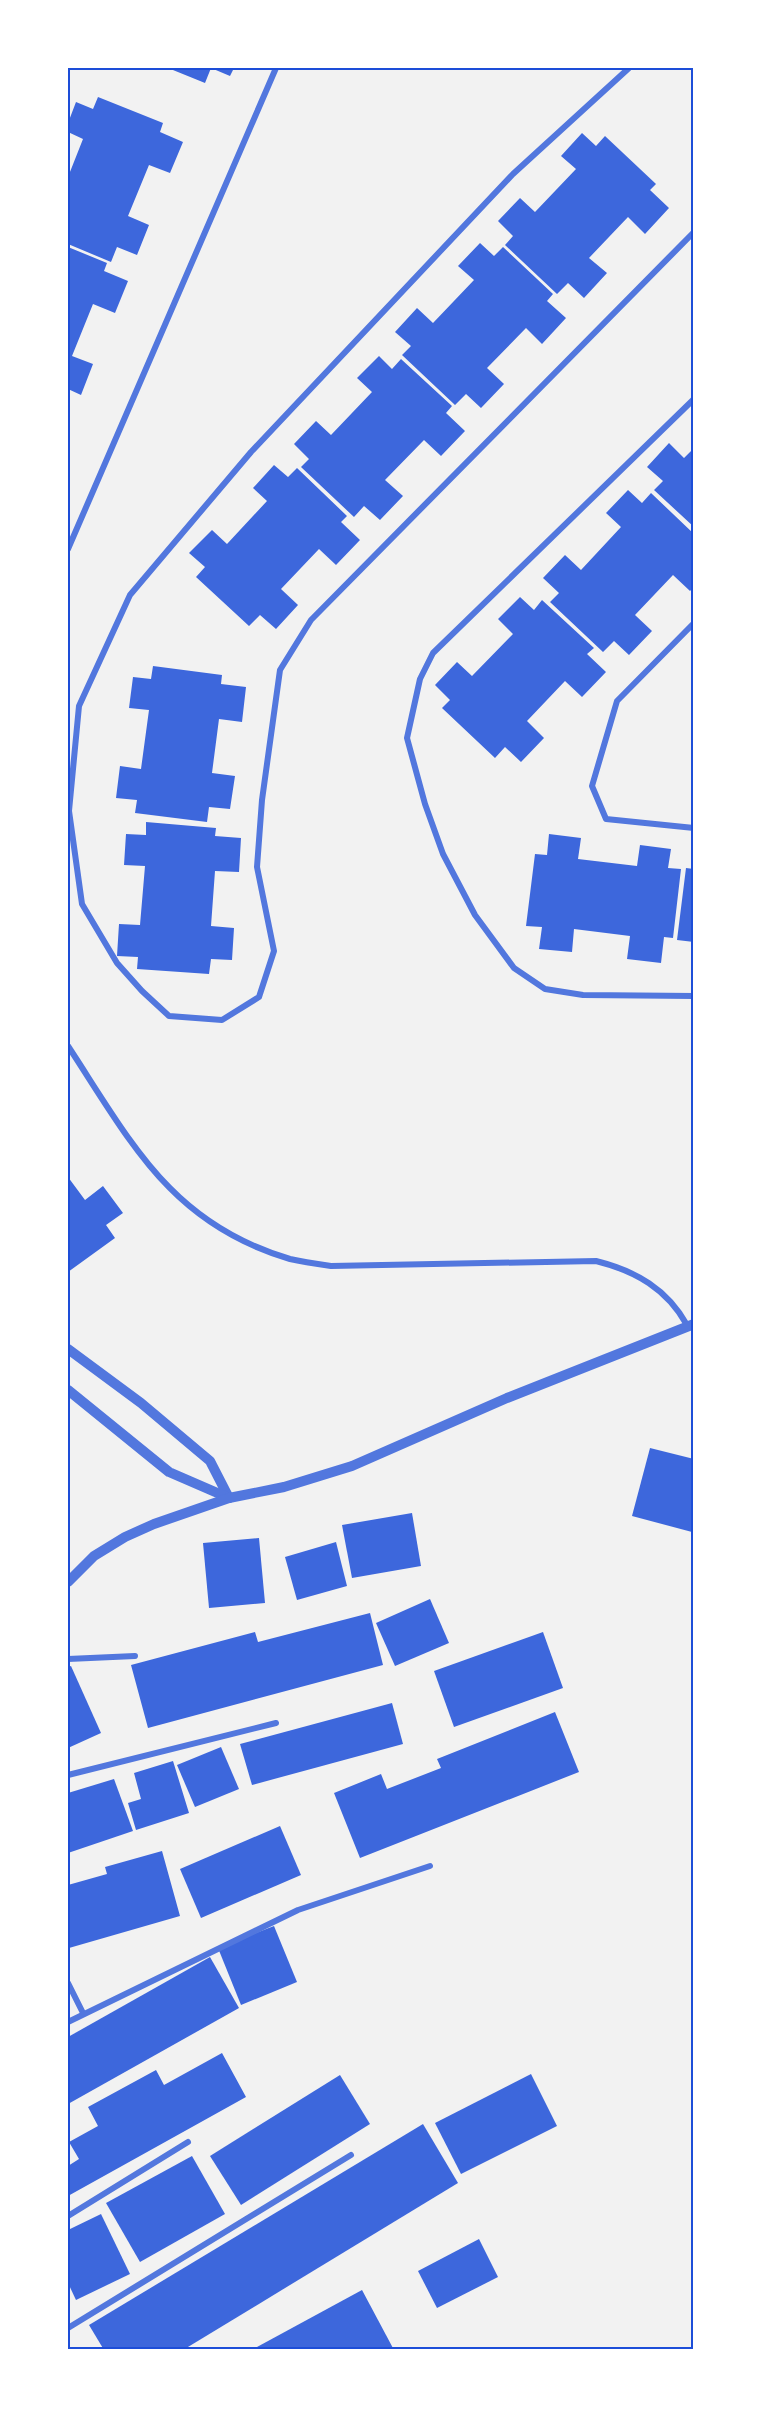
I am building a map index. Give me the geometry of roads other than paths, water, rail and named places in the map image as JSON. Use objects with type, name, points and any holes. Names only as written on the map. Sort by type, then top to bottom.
[{"type":"street","points":[[68,549],[276,68]]},
{"type":"street","points":[[629,68],[513,174],[251,452],[130,595],[79,706],[69,812],[82,904],[117,963],[169,1016],[222,1020],[259,997],[274,951],[256,867],[262,800],[280,670],[311,621],[693,232]]},
{"type":"street","points":[[693,399],[433,653],[420,679],[407,738],[425,804],[443,854],[475,915],[514,968],[545,989],[583,995],[693,996]]},
{"type":"street","points":[[693,623],[617,701],[592,786],[606,819],[693,828]]},
{"type":"street","points":[[68,1046],[135,1148],[159,1179],[204,1218],[254,1246],[292,1259],[331,1266],[596,1261],[620,1267],[642,1277],[662,1292],[690,1324],[507,1398],[352,1466],[284,1487],[229,1498],[187,1511],[124,1537],[94,1556],[68,1581]]},
{"type":"street","points":[[68,1349],[141,1403],[210,1461],[229,1498]]},
{"type":"street","points":[[68,1390],[169,1472],[229,1498]]},
{"type":"street","points":[[68,1659],[135,1656]]},
{"type":"street","points":[[68,1775],[276,1723]]},
{"type":"street","points":[[68,2022],[298,1910],[430,1866]]},
{"type":"street","points":[[68,1983],[83,2013]]},
{"type":"street","points":[[68,2216],[188,2142]]},
{"type":"street","points":[[68,2328],[351,2155]]}]
